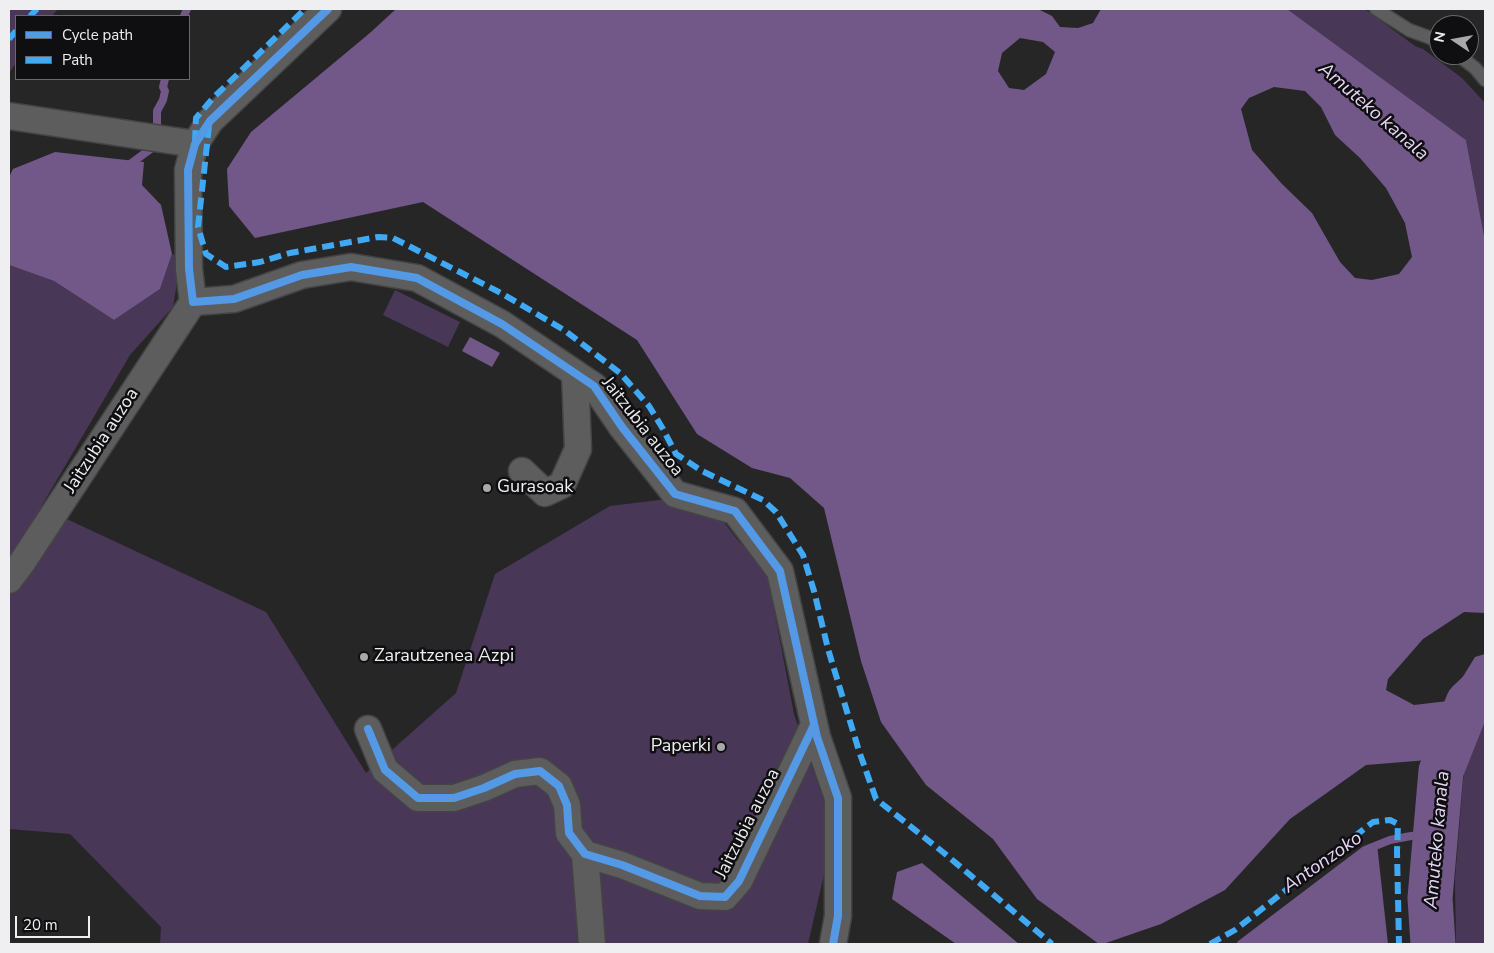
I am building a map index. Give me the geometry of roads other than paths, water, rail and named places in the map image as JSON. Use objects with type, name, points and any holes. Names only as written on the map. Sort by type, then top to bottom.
[{"type":"street","points":[[193,302],[189,269],[188,170],[195,144],[210,122],[328,9]]},
{"type":"street","points":[[9,116],[195,144]]},
{"type":"street","name":"Jaitzubia auzoa","points":[[9,580],[193,302],[234,299],[302,275],[351,267],[417,278],[502,324],[594,386],[622,427],[676,494],[735,511],[780,570],[816,737],[838,798],[838,916],[833,944]]},
{"type":"street","points":[[522,471],[545,493],[562,485],[578,449],[575,373]]},
{"type":"street","name":"Jaitzubia auzoa","points":[[585,854],[622,865],[700,896],[725,897],[739,881],[814,725]]},
{"type":"street","points":[[368,729],[385,770],[418,798],[454,798],[484,788],[515,774],[540,772],[559,786],[567,805],[568,833],[585,854],[592,944]]},
{"type":"lane","points":[[1376,9],[1409,30],[1429,37]]},
{"type":"lane","points":[[1471,65],[1485,80]]},
{"type":"water","points":[[396,9],[1038,9],[1052,16],[1060,27],[1078,28],[1093,23],[1101,9],[1287,9],[1466,140],[1485,241],[1485,613],[1464,612],[1423,639],[1388,679],[1386,690],[1414,705],[1448,701],[1475,657],[1485,654],[1485,716],[1465,757],[1366,765],[1290,819],[1225,890],[1161,924],[1099,944],[1037,899],[993,839],[926,785],[881,722],[861,661],[824,508],[790,478],[752,468],[697,434],[637,340],[423,202],[255,238],[229,206],[227,169],[251,132]],"holes":[[[1020,38],[1043,42],[1055,52],[1046,74],[1024,90],[1009,88],[998,71],[1002,53]],[[1274,87],[1305,91],[1321,107],[1335,135],[1360,158],[1386,188],[1405,223],[1412,257],[1399,274],[1372,280],[1355,278],[1340,262],[1312,213],[1282,184],[1252,150],[1241,109],[1249,98]]]},
{"type":"water","points":[[55,152],[144,162],[142,185],[161,205],[172,254],[160,289],[114,320],[54,281],[9,265],[9,177],[13,169]]},
{"type":"water","points":[[470,337],[500,353],[492,367],[462,351]]},
{"type":"water","points":[[1377,844],[1388,944],[1241,944],[1365,850]]},
{"type":"water","points":[[922,863],[1019,944],[956,944],[892,899],[897,872]]},
{"type":"waterway","points":[[184,15],[187,9]]},
{"type":"waterway","points":[[157,129],[157,111],[163,100],[165,80]]},
{"type":"waterway","points":[[126,167],[152,148]]},
{"type":"waterway","name":"Amuteko kanala","points":[[1433,944],[1430,898],[1441,771],[1468,703],[1485,687]]},
{"type":"waterway","name":"Antonzoko","points":[[1241,944],[1365,850],[1390,840],[1435,834]]},
{"type":"place","name":"Gurasoak","points":[[487,488]]},
{"type":"place","name":"Zarautzenea Azpi","points":[[364,657]]},
{"type":"place","name":"Paperki","points":[[721,747]]}]
